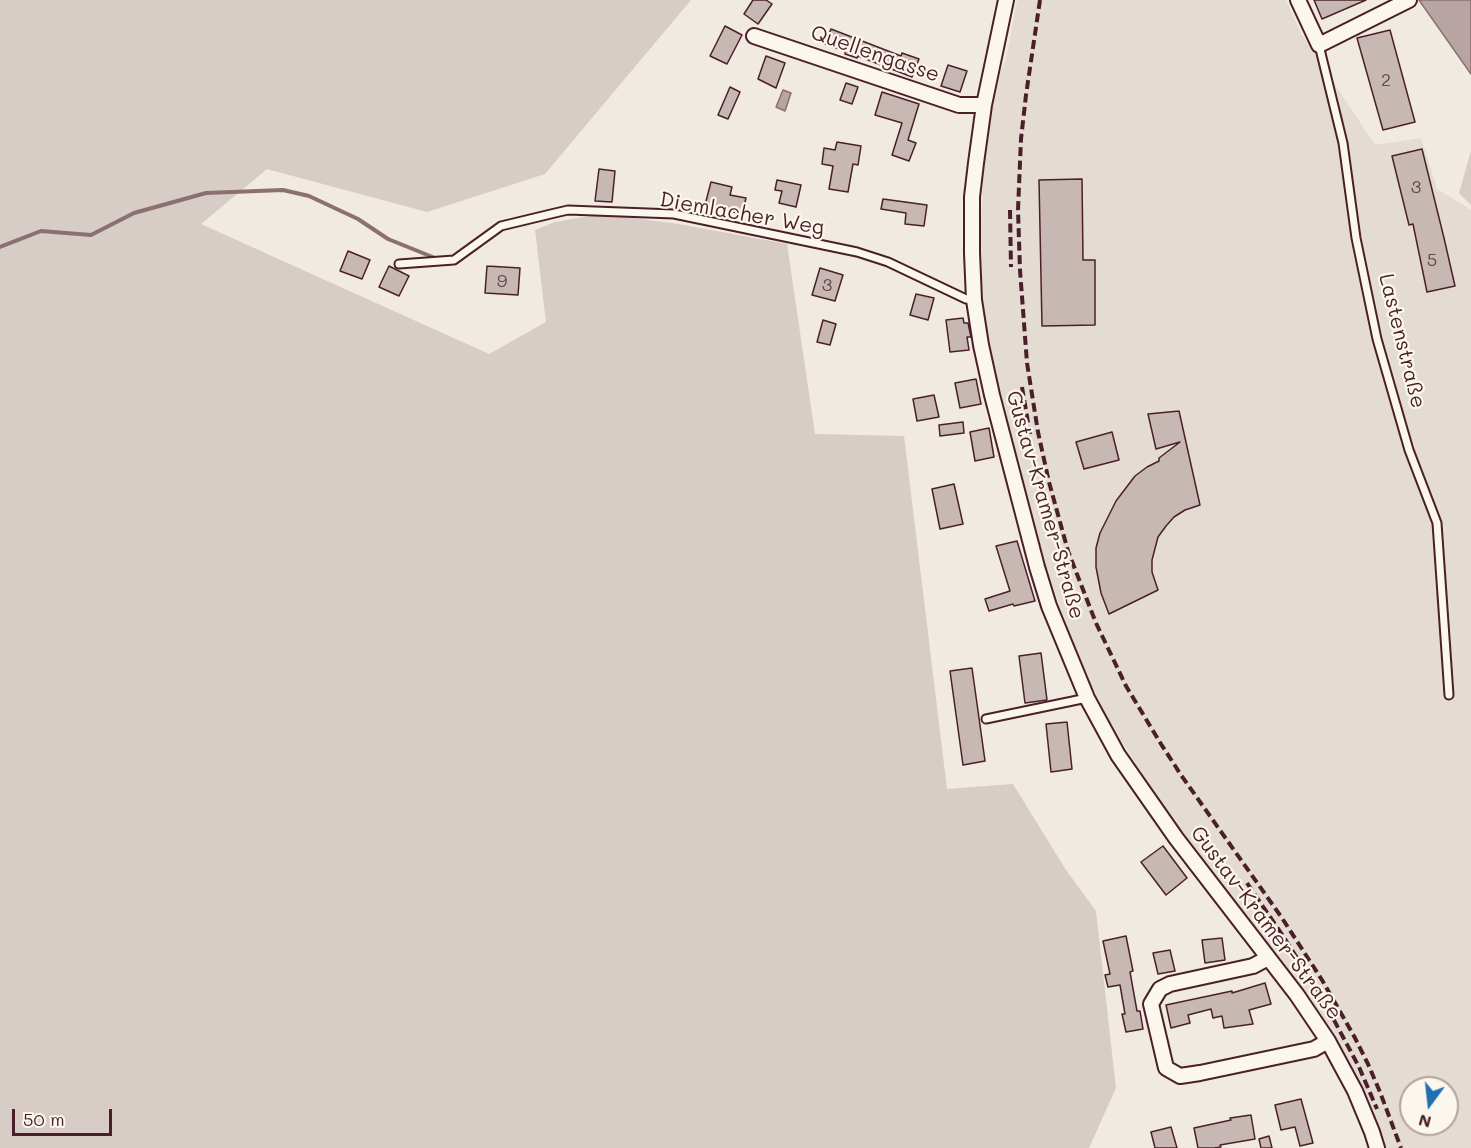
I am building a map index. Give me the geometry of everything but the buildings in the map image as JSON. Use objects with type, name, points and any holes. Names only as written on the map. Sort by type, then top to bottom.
[{"type":"street","name":"Gustav-Kramer-Straße","points":[[1006,0],[984,105],[972,196],[974,300],[992,395],[1037,567],[1055,624],[1087,698],[1118,755],[1188,854],[1297,995],[1328,1041],[1355,1091],[1377,1148]]},
{"type":"street","name":"Lastenstraße","points":[[1298,0],[1319,45]]},
{"type":"street","points":[[1319,45],[1409,0]]},
{"type":"street","name":"Quellengasse","points":[[754,36],[958,105],[984,105]]},
{"type":"street","points":[[1268,958],[1253,966],[1170,984],[1160,989],[1151,1004],[1166,1068],[1180,1076],[1200,1073],[1314,1048],[1328,1041]]},
{"type":"lane","name":"Lastenstraße","points":[[1319,45],[1343,143],[1356,238],[1377,339],[1409,450],[1437,523],[1449,695]]},
{"type":"lane","name":"Diemlacher Weg","points":[[399,264],[454,260],[501,226],[568,210],[674,214],[856,252],[888,262],[966,299],[974,300]]},
{"type":"lane","points":[[986,719],[1087,698]]},
{"type":"shaded area","points":[[0,0],[691,0],[545,174],[427,212],[267,169],[201,224],[489,354],[546,322],[535,230],[555,222],[601,214],[679,224],[787,244],[815,434],[904,436],[947,789],[1013,784],[1066,870],[1096,911],[1116,1088],[1089,1148],[0,1148]]},
{"type":"shaded area","points":[[1017,0],[1286,0],[1301,33],[1375,145],[1421,138],[1437,189],[1471,210],[1471,1148],[1385,1148],[1366,1098],[1313,1001],[1231,898],[1163,806],[1113,728],[1077,656],[1044,560],[998,388],[984,317],[980,251],[983,179],[990,118],[1001,70],[1006,60]]},
{"type":"shaded area","points":[[1419,0],[1471,0],[1471,74]]},
{"type":"shaded area","points":[[783,90],[791,93],[785,111],[776,107]]},
{"type":"shaded area","points":[[1471,151],[1471,205],[1459,193]]},
{"type":"waterway","points":[[0,247],[41,231],[91,235],[134,213],[206,193],[283,190],[309,196],[358,219],[388,239],[440,260]]},
{"type":"railway","points":[[1040,0],[1021,139],[1018,210],[1020,270],[1027,363],[1038,432],[1068,551],[1096,623],[1126,686],[1181,775],[1282,918],[1322,980],[1368,1064],[1401,1148]]},
{"type":"railway","points":[[1010,210],[1011,267]]},
{"type":"railway","points":[[1022,387],[1030,434]]},
{"type":"railway","points":[[1247,883],[1319,992],[1359,1067],[1377,1109]]}]
